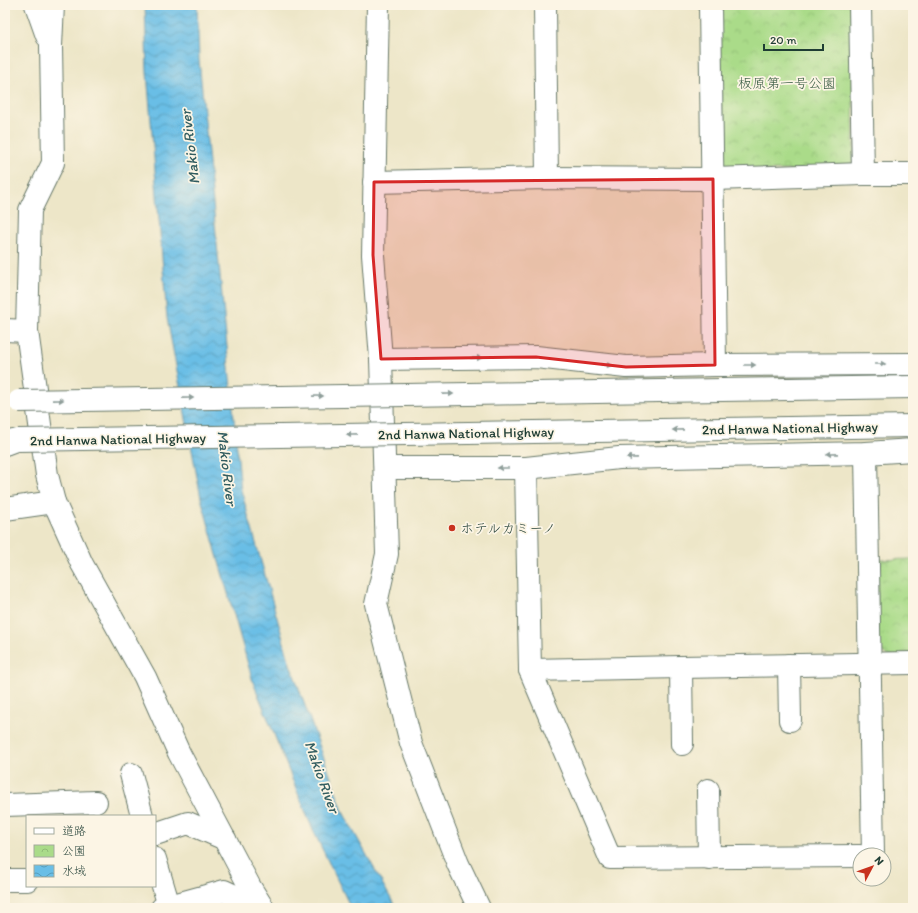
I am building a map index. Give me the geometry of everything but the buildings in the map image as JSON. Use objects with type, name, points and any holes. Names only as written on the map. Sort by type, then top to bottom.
[{"type":"main road","points":[[36,5],[51,46]]},
{"type":"main road","points":[[53,5],[51,46],[53,163],[30,210],[27,331],[47,475],[54,502],[82,564],[145,677],[179,753],[262,908]]},
{"type":"main road","points":[[378,5],[373,255],[381,359],[387,554],[376,604],[411,743],[458,864],[479,908]]},
{"type":"main road","points":[[545,5],[547,178]]},
{"type":"main road","points":[[710,5],[715,365]]},
{"type":"main road","points":[[860,5],[863,174]]},
{"type":"main road","points":[[374,182],[547,178],[713,179],[863,174],[913,174]]},
{"type":"main road","points":[[5,330],[27,331]]},
{"type":"main road","points":[[381,359],[536,357],[626,367],[913,364]]},
{"type":"main road","points":[[10,400],[913,387]]},
{"type":"main road","name":"2nd Hanwa National Highway","points":[[12,442],[913,426]]},
{"type":"main road","points":[[385,468],[526,468],[619,458],[866,453],[913,450]]},
{"type":"main road","points":[[866,453],[873,847]]},
{"type":"main road","points":[[526,468],[530,670],[610,858],[852,856]]},
{"type":"main road","points":[[5,509],[54,502]]},
{"type":"main road","points":[[530,670],[913,663]]},
{"type":"main road","points":[[789,665],[790,720]]},
{"type":"main road","points":[[681,667],[682,744]]},
{"type":"main road","points":[[131,774],[142,815]]},
{"type":"main road","points":[[708,790],[709,858]]},
{"type":"main road","points":[[5,805],[96,802]]},
{"type":"main road","points":[[156,834],[188,823],[225,839]]},
{"type":"main road","points":[[156,864],[165,907],[224,891],[262,908]]},
{"type":"main road","points":[[5,880],[26,880]]},
{"type":"highlighted area","points":[[713,179],[715,365],[626,367],[536,357],[381,359],[373,255],[374,182]]},
{"type":"green space","name":"板原第一号公園","points":[[719,5],[852,5],[854,160],[845,169],[731,171],[721,161]]},
{"type":"green space","points":[[913,559],[913,655],[887,656],[878,647],[877,560]]},
{"type":"water","name":"Makio River","points":[[145,5],[197,5],[199,60],[241,490],[290,664],[344,814],[396,908],[351,908],[312,828],[253,682],[201,498],[167,318],[147,72]]},
{"type":"place","name":"ホテルカミーノ","points":[[452,528]]}]
